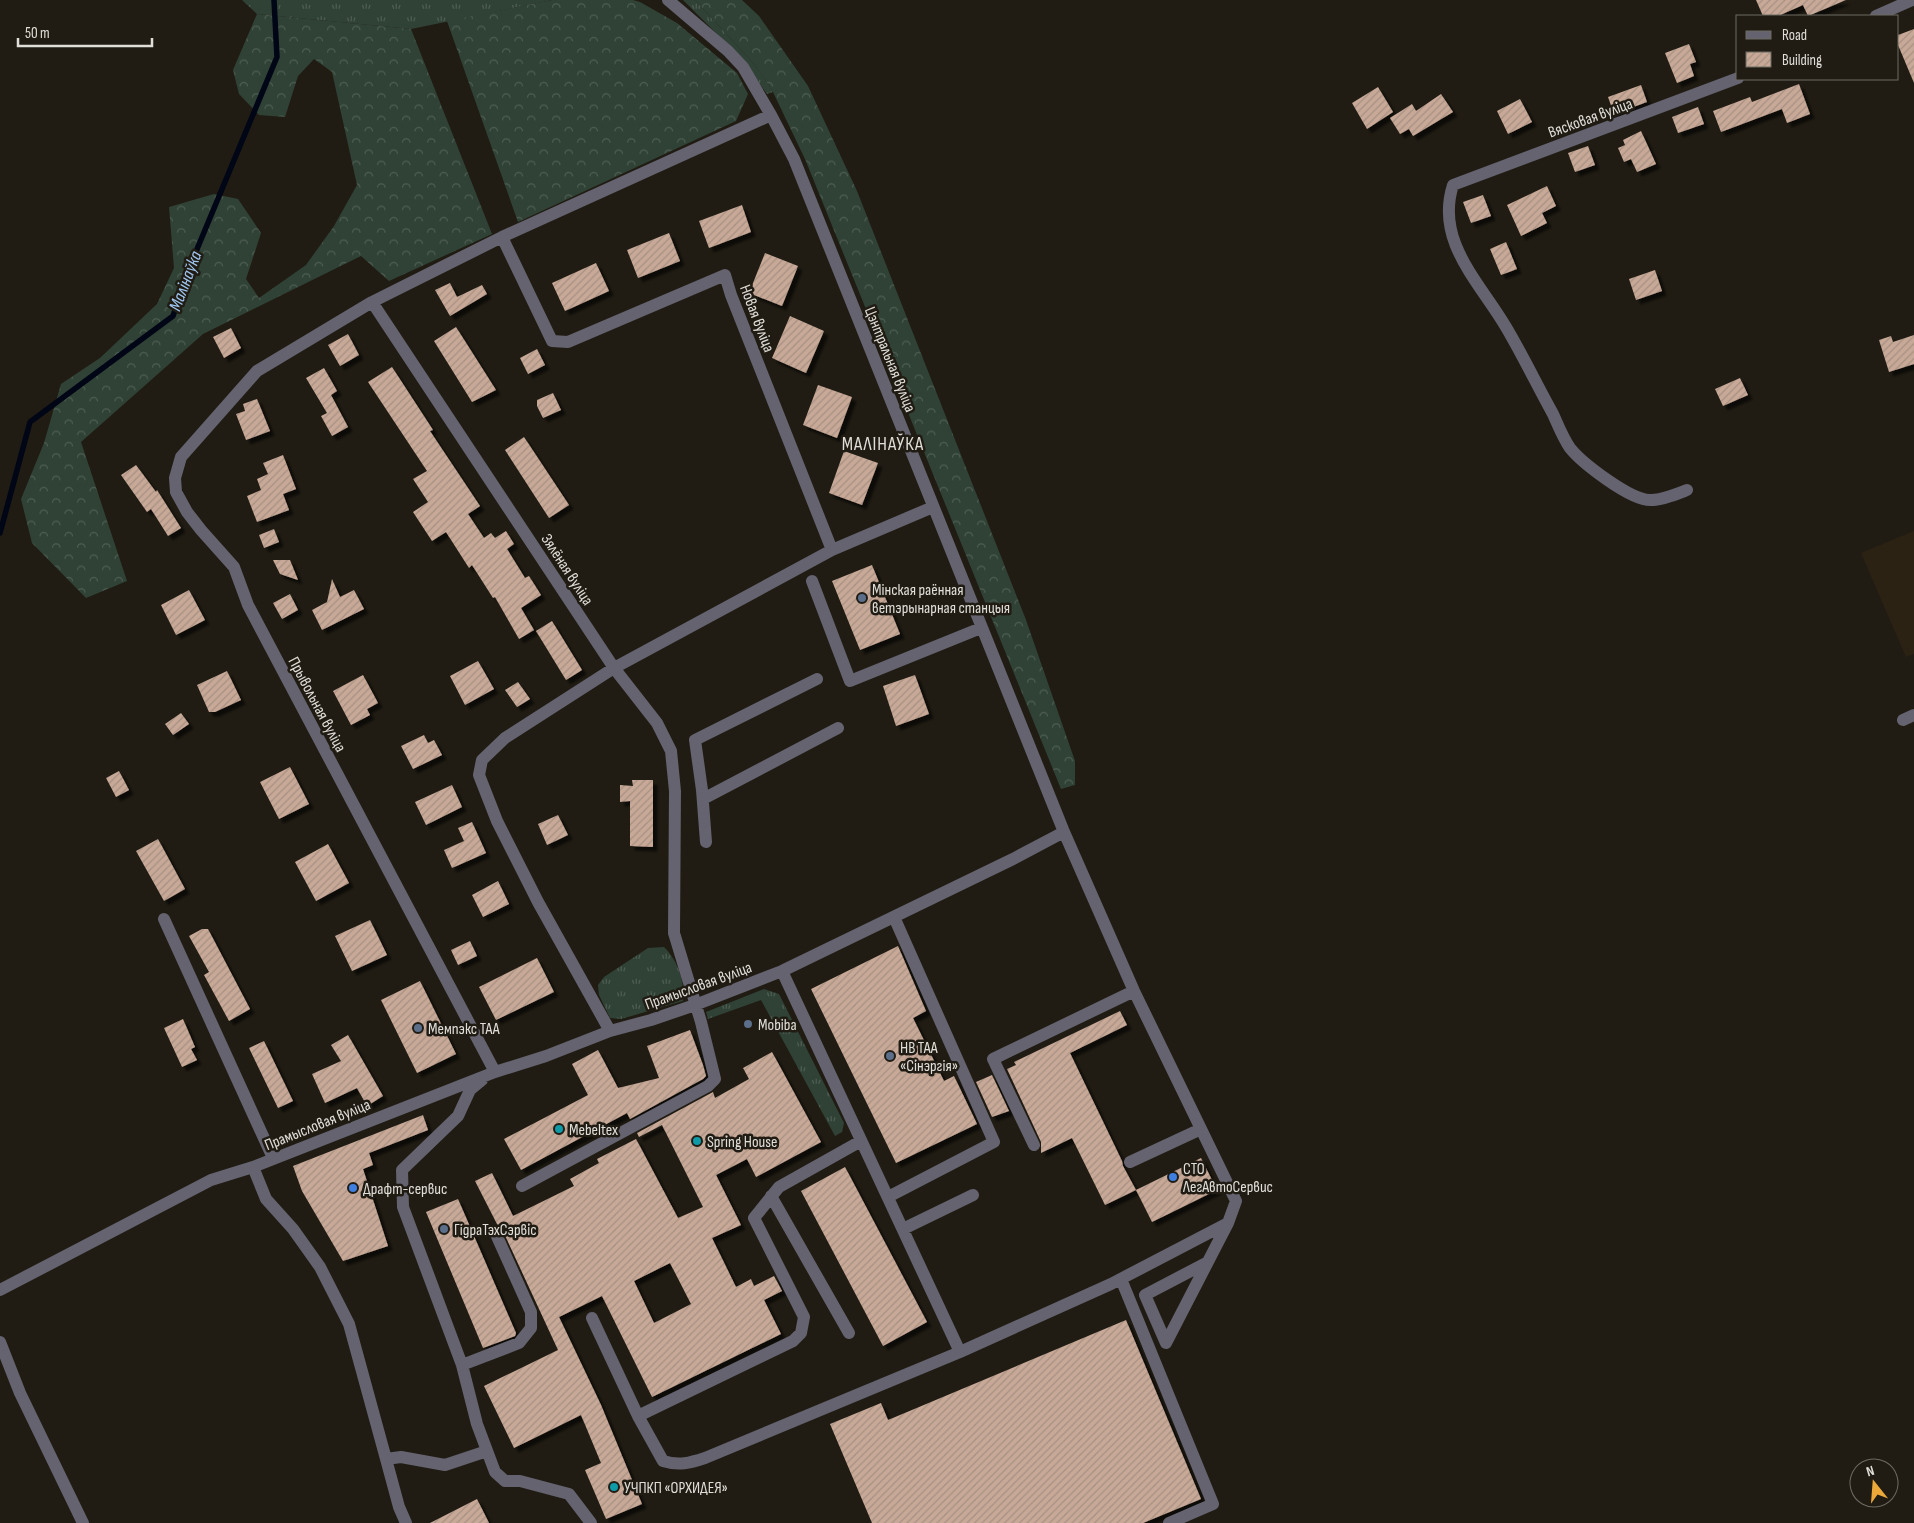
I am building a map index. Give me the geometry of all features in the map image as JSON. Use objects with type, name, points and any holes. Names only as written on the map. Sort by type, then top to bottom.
[{"type":"street","name":"Цэнтральная вуліца","points":[[668,0],[728,50],[743,67],[794,159],[1064,832]]},
{"type":"street","points":[[1878,15],[1912,0]]},
{"type":"street","name":"Вясковая вуліца","points":[[1688,490],[1650,501],[1627,493],[1599,474],[1571,448],[1509,332],[1469,273],[1455,246],[1449,218],[1448,199],[1453,185],[1736,79]]},
{"type":"street","points":[[372,302],[502,237],[771,115]]},
{"type":"street","name":"Новая вуліца","points":[[502,237],[552,341],[568,342],[725,275],[731,295],[832,550]]},
{"type":"street","name":"Прывольная вуліца","points":[[372,302],[257,371],[181,457],[175,478],[176,492],[201,530],[234,567],[248,605],[492,1073]]},
{"type":"street","name":"Зялёная вуліца","points":[[372,302],[614,668],[657,723],[671,751],[675,791],[674,933],[715,1079],[708,1086],[522,1186]]},
{"type":"street","points":[[610,1031],[538,902],[497,821],[479,775],[482,760],[505,738],[614,668],[832,550],[933,506]]},
{"type":"street","points":[[812,581],[850,681],[981,628]]},
{"type":"street","points":[[706,842],[703,799],[695,740],[817,679]]},
{"type":"street","points":[[703,799],[838,728]]},
{"type":"street","points":[[1064,832],[1134,991],[1236,1201],[1228,1223],[1200,1278],[1166,1343],[1145,1295],[1208,1262]]},
{"type":"street","name":"Прамысловая вуліца","points":[[0,1290],[211,1180],[253,1167],[492,1073],[546,1056],[610,1031],[695,1005],[782,970],[1013,859],[1064,832]]},
{"type":"street","points":[[888,1196],[994,1142],[894,917]]},
{"type":"street","points":[[164,919],[273,1158]]},
{"type":"street","points":[[782,970],[960,1352]]},
{"type":"street","points":[[1034,1145],[993,1059],[1134,991]]},
{"type":"street","points":[[492,1073],[470,1090],[458,1116],[402,1170],[403,1207],[462,1365],[477,1424],[494,1472],[505,1481],[520,1481],[569,1494],[591,1523]]},
{"type":"street","points":[[1130,1162],[1201,1129]]},
{"type":"street","points":[[638,1416],[793,1342],[802,1332],[804,1317],[754,1218],[779,1187],[861,1141]]},
{"type":"street","points":[[253,1167],[266,1199],[293,1230],[320,1267],[349,1324],[399,1507],[406,1523]]},
{"type":"street","points":[[903,1229],[973,1195]]},
{"type":"street","points":[[771,1196],[849,1333]]},
{"type":"street","points":[[592,1318],[638,1416],[663,1461],[673,1464],[686,1464],[706,1458],[960,1352],[1121,1279],[1228,1223]]},
{"type":"street","points":[[462,1365],[519,1343],[531,1328],[531,1312],[495,1232]]},
{"type":"street","points":[[1121,1279],[1213,1504],[1169,1523]]},
{"type":"street","points":[[0,1342],[20,1394],[83,1523]]},
{"type":"street","points":[[386,1459],[402,1457],[445,1465],[487,1451]]},
{"type":"shaded area","points":[[1914,531],[1914,654],[1906,657],[1861,553]]},
{"type":"green space","points":[[242,0],[552,0],[411,29],[257,14]]},
{"type":"green space","points":[[552,0],[633,0],[640,2],[677,23],[737,73],[748,94],[736,121],[518,222],[447,21]]},
{"type":"green space","points":[[683,0],[695,0],[755,65],[773,92],[767,94],[742,59]]},
{"type":"green space","points":[[695,0],[742,0],[759,16],[808,86],[857,191],[1026,620],[1075,761],[1075,785],[1061,789],[805,159],[773,92],[755,65]]},
{"type":"green space","points":[[257,14],[411,29],[492,234],[389,281],[361,256],[203,334],[81,442],[127,581],[86,598],[32,543],[21,499],[44,443],[61,384],[100,358],[157,304],[174,268],[169,207],[214,194],[238,199],[261,233],[246,279],[259,298],[306,265],[334,226],[357,185],[332,72],[314,59],[298,76],[285,117],[259,115],[239,94],[233,70]]},
{"type":"green space","points":[[664,947],[677,965],[682,979],[683,1001],[621,1019],[610,1018],[599,995],[598,985],[604,977],[648,948]]},
{"type":"green space","points":[[764,989],[779,994],[844,1123],[842,1132],[835,1136],[761,1000],[708,1019],[706,1012]]},
{"type":"building","points":[[1756,0],[1846,0],[1810,15],[1808,15],[1803,5],[1780,15],[1763,15]]},
{"type":"building","points":[[1914,29],[1914,83],[1899,47],[1899,35]]},
{"type":"building","points":[[1689,44],[1696,62],[1690,64],[1694,76],[1677,83],[1665,53]]},
{"type":"building","points":[[1799,84],[1810,114],[1787,123],[1782,109],[1721,132],[1713,111],[1750,97],[1752,102]]},
{"type":"building","points":[[1641,85],[1647,102],[1614,114],[1608,97]]},
{"type":"building","points":[[1378,87],[1393,112],[1367,129],[1352,103]]},
{"type":"building","points":[[1441,94],[1453,112],[1413,136],[1409,129],[1400,134],[1390,118],[1412,104],[1416,111]]},
{"type":"building","points":[[1520,99],[1532,122],[1508,134],[1497,111]]},
{"type":"building","points":[[1698,107],[1704,124],[1678,133],[1672,117]]},
{"type":"building","points":[[1641,131],[1656,164],[1637,172],[1631,159],[1624,162],[1618,148],[1625,145],[1623,140]]},
{"type":"building","points":[[1588,146],[1595,165],[1575,172],[1568,153]]},
{"type":"building","points":[[1547,186],[1556,206],[1542,213],[1547,223],[1521,236],[1507,205]]},
{"type":"building","points":[[1483,195],[1491,216],[1471,223],[1463,202]]},
{"type":"building","points":[[742,205],[751,232],[709,248],[699,221]]},
{"type":"building","points":[[669,233],[680,261],[638,278],[627,250]]},
{"type":"building","points":[[1506,242],[1517,269],[1501,275],[1490,249]]},
{"type":"building","points":[[765,253],[798,266],[782,306],[749,293]]},
{"type":"building","points":[[596,263],[609,291],[565,311],[552,283]]},
{"type":"building","points":[[1655,270],[1662,291],[1636,300],[1629,279]]},
{"type":"building","points":[[450,283],[457,297],[482,285],[487,294],[450,316],[435,290]]},
{"type":"building","points":[[790,316],[824,331],[806,373],[772,358]]},
{"type":"building","points":[[456,327],[496,390],[472,402],[434,341]]},
{"type":"building","points":[[231,328],[241,348],[224,358],[213,337]]},
{"type":"building","points":[[348,334],[359,355],[340,366],[328,345]]},
{"type":"building","points":[[1914,335],[1914,364],[1889,372],[1879,340],[1891,336],[1893,342]]},
{"type":"building","points":[[537,349],[545,365],[528,374],[520,358]]},
{"type":"building","points":[[392,367],[433,430],[430,431],[480,506],[468,514],[484,538],[491,533],[495,538],[506,531],[514,544],[507,549],[525,578],[529,576],[541,595],[521,608],[534,630],[519,639],[495,597],[493,598],[472,565],[469,568],[446,532],[432,541],[413,512],[428,502],[413,479],[427,471],[368,382]]},
{"type":"building","points":[[324,368],[337,391],[331,395],[348,427],[332,436],[321,416],[327,413],[306,378]]},
{"type":"building","points":[[1740,378],[1748,395],[1723,406],[1715,389]]},
{"type":"building","points":[[818,385],[852,397],[837,438],[803,425]]},
{"type":"building","points":[[553,393],[561,410],[543,418],[537,406],[537,400]]},
{"type":"building","points":[[257,399],[270,431],[246,440],[236,414],[245,411],[243,404]]},
{"type":"building","points":[[524,437],[569,505],[549,518],[505,450]]},
{"type":"building","points":[[844,451],[878,463],[862,505],[829,493]]},
{"type":"building","points":[[283,455],[296,489],[283,494],[289,510],[257,522],[247,496],[261,490],[257,479],[268,474],[263,463]]},
{"type":"building","points":[[136,465],[156,492],[157,490],[181,528],[168,536],[151,509],[147,512],[121,475]]},
{"type":"building","points":[[274,529],[279,542],[264,548],[259,535]]},
{"type":"building","points":[[273,560],[290,560],[298,580],[280,574]]},
{"type":"building","name":"Мінская раённая ветэрынарная станцыя","points":[[872,565],[900,634],[860,650],[832,581]]},
{"type":"building","points":[[332,579],[340,597],[354,590],[364,609],[322,630],[312,610],[327,602]]},
{"type":"building","points":[[189,590],[205,620],[176,635],[161,605]]},
{"type":"building","points":[[290,594],[298,610],[282,619],[273,603]]},
{"type":"building","points":[[552,621],[582,670],[566,680],[536,631]]},
{"type":"building","points":[[478,661],[494,689],[465,705],[450,676]]},
{"type":"building","points":[[227,671],[241,700],[215,712],[209,712],[197,685]]},
{"type":"building","points":[[363,675],[378,703],[367,709],[370,715],[351,725],[333,691]]},
{"type":"building","points":[[915,675],[929,714],[896,726],[883,686]]},
{"type":"building","points":[[518,682],[530,699],[517,707],[505,690]]},
{"type":"building","points":[[181,713],[189,724],[173,735],[165,724]]},
{"type":"building","points":[[424,735],[428,743],[434,740],[442,755],[413,769],[401,746]]},
{"type":"building","points":[[290,767],[309,804],[279,819],[260,782]]},
{"type":"building","points":[[119,771],[129,790],[116,797],[106,778]]},
{"type":"building","points":[[632,780],[653,780],[653,847],[630,846],[630,801],[620,802],[620,785],[633,786]]},
{"type":"building","points":[[452,785],[462,807],[426,825],[415,802]]},
{"type":"building","points":[[558,815],[568,835],[547,845],[538,824]]},
{"type":"building","points":[[472,822],[486,853],[452,868],[444,850],[464,841],[458,828]]},
{"type":"building","points":[[158,839],[185,889],[164,901],[136,851]]},
{"type":"building","points":[[328,844],[349,883],[316,901],[295,862]]},
{"type":"building","points":[[498,881],[509,904],[483,917],[472,895]]},
{"type":"building","points":[[370,920],[387,955],[352,971],[335,936]]},
{"type":"building","points":[[202,929],[208,929],[250,1009],[229,1021],[204,975],[209,972],[189,936]]},
{"type":"building","points":[[470,941],[477,956],[458,965],[451,950]]},
{"type":"building","points":[[898,946],[926,1011],[913,1018],[944,1081],[954,1076],[977,1124],[896,1163],[811,989]]},
{"type":"building","points":[[537,958],[554,992],[496,1020],[479,987]]},
{"type":"building","points":[[420,981],[456,1054],[417,1073],[381,1000]]},
{"type":"building","points":[[1120,1011],[1127,1025],[1070,1053],[1136,1190],[1105,1205],[1072,1138],[1041,1153],[1041,1142],[1007,1069],[1016,1065],[1014,1062]]},
{"type":"building","points":[[183,1019],[195,1047],[191,1049],[197,1060],[182,1067],[164,1028]]},
{"type":"building","points":[[690,1030],[706,1076],[703,1079],[630,1119],[627,1113],[521,1170],[504,1139],[588,1095],[572,1064],[598,1050],[618,1088],[659,1078],[647,1046]]},
{"type":"building","points":[[348,1035],[383,1096],[367,1106],[357,1088],[325,1103],[312,1074],[341,1061],[331,1045]]},
{"type":"building","points":[[264,1041],[293,1101],[278,1108],[249,1048]]},
{"type":"building","points":[[772,1052],[821,1142],[756,1177],[747,1159],[716,1175],[741,1225],[712,1238],[736,1287],[751,1279],[754,1286],[774,1276],[782,1291],[764,1300],[781,1334],[652,1397],[602,1296],[559,1317],[601,1405],[642,1504],[606,1519],[585,1470],[601,1463],[581,1415],[514,1448],[484,1386],[558,1350],[502,1229],[497,1224],[475,1181],[492,1173],[513,1216],[574,1186],[570,1179],[599,1163],[597,1159],[636,1139],[678,1218],[703,1207],[662,1125],[639,1137],[637,1133],[713,1092],[715,1098],[749,1079],[743,1068]],"holes":[[[670,1263],[691,1304],[654,1323],[634,1281]]]},
{"type":"building","points":[[992,1075],[1009,1111],[992,1117],[976,1082]]},
{"type":"building","points":[[423,1115],[428,1130],[369,1153],[373,1165],[363,1169],[388,1246],[343,1261],[302,1191],[293,1166]]},
{"type":"building","points":[[1201,1158],[1217,1190],[1152,1222],[1136,1190]]},
{"type":"building","points":[[845,1167],[927,1322],[883,1346],[801,1191]]},
{"type":"building","points":[[458,1199],[516,1333],[515,1336],[483,1348],[426,1212]]},
{"type":"building","points":[[1126,1320],[1201,1499],[1143,1523],[872,1523],[830,1424],[881,1403],[888,1420]]},
{"type":"building","points":[[477,1499],[489,1523],[430,1523]]},
{"type":"waterway","name":"Малінаўка","points":[[0,533],[30,422],[173,316],[190,266],[277,57],[274,0]]},
{"type":"place","name":"Мінская раённая ветэрынарная станцыя","points":[[862,598]]},
{"type":"place","name":"Mobiba","points":[[748,1024]]},
{"type":"place","name":"Мемпэкс ТАА","points":[[418,1028]]},
{"type":"place","name":"НВ ТАА «Сінэргія»","points":[[890,1056]]},
{"type":"place","name":"Mebeltex","points":[[559,1129]]},
{"type":"place","name":"Spring House","points":[[697,1141]]},
{"type":"place","name":"СТО ЛегАвтоСервис","points":[[1173,1177]]},
{"type":"place","name":"Драфт-сервис","points":[[353,1188]]},
{"type":"place","name":"ГідраТэхСэрвіс","points":[[444,1229]]},
{"type":"place","name":"УЧПКП «ОРХИДЕЯ»","points":[[614,1487]]},
{"type":"district","name":"МАЛІНАЎКА","points":[[883,443]]}]
